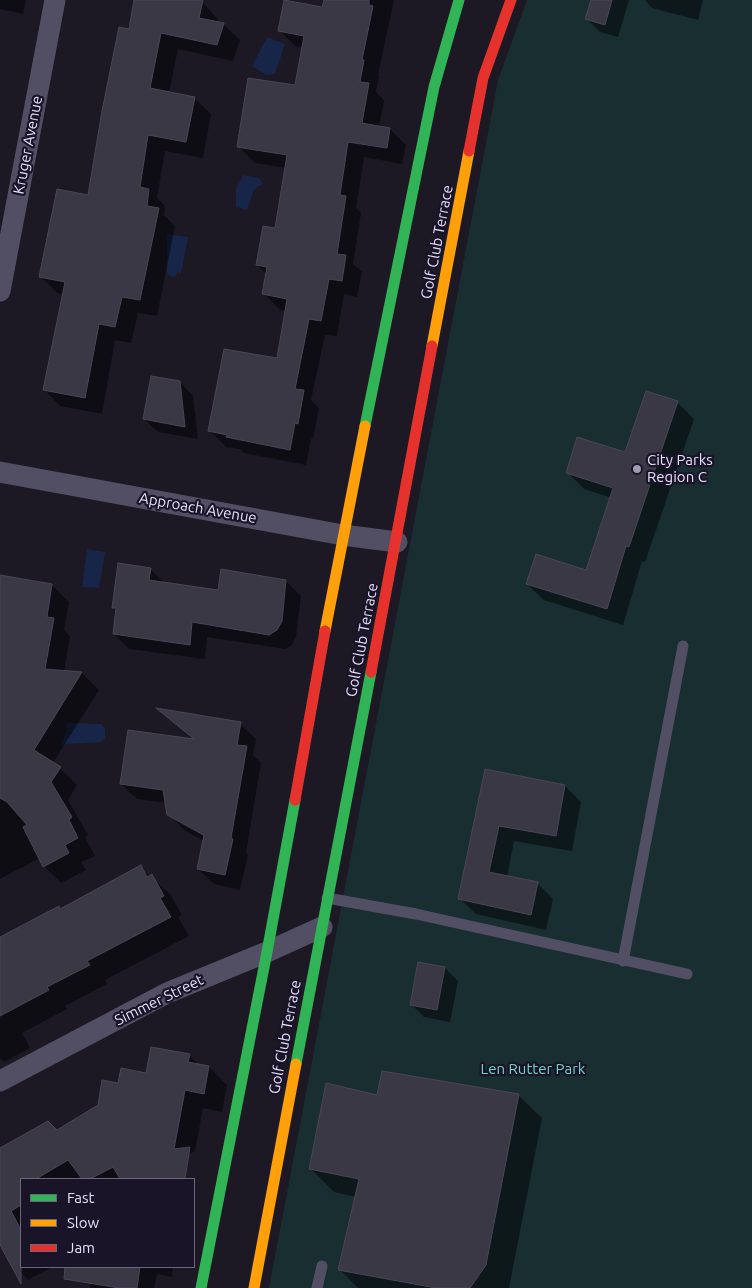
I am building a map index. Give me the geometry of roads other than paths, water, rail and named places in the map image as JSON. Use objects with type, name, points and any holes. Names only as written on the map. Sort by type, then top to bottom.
[{"type":"street","name":"Kruger Avenue","points":[[0,291],[55,0]]},
{"type":"street","points":[[201,1288],[267,952],[343,535],[434,87],[459,0]]},
{"type":"street","name":"Golf Club Terrace","points":[[254,1288],[484,78],[511,0]]},
{"type":"street","name":"Approach Avenue","points":[[0,472],[343,535],[396,542]]},
{"type":"street","name":"Simmer Street","points":[[0,1082],[167,993],[322,927]]},
{"type":"lane","points":[[623,961],[682,646]]},
{"type":"lane","points":[[327,898],[416,914],[687,974]]},
{"type":"lane","points":[[317,1288],[322,1266]]},
{"type":"water","points":[[267,37],[285,44],[275,74],[266,75],[252,66]]},
{"type":"water","points":[[243,175],[259,178],[263,184],[253,192],[247,210],[236,207],[236,189]]},
{"type":"water","points":[[167,234],[188,237],[181,273],[177,272],[176,276],[171,277],[167,274]]},
{"type":"water","points":[[87,549],[105,552],[99,588],[82,587]]},
{"type":"water","points":[[67,723],[102,724],[105,728],[105,738],[102,742],[67,744],[61,747]]},
{"type":"place","name":"City Parks Region C","points":[[637,469]]},
{"type":"park label","name":"Len Rutter Park","points":[[533,1069]]}]
